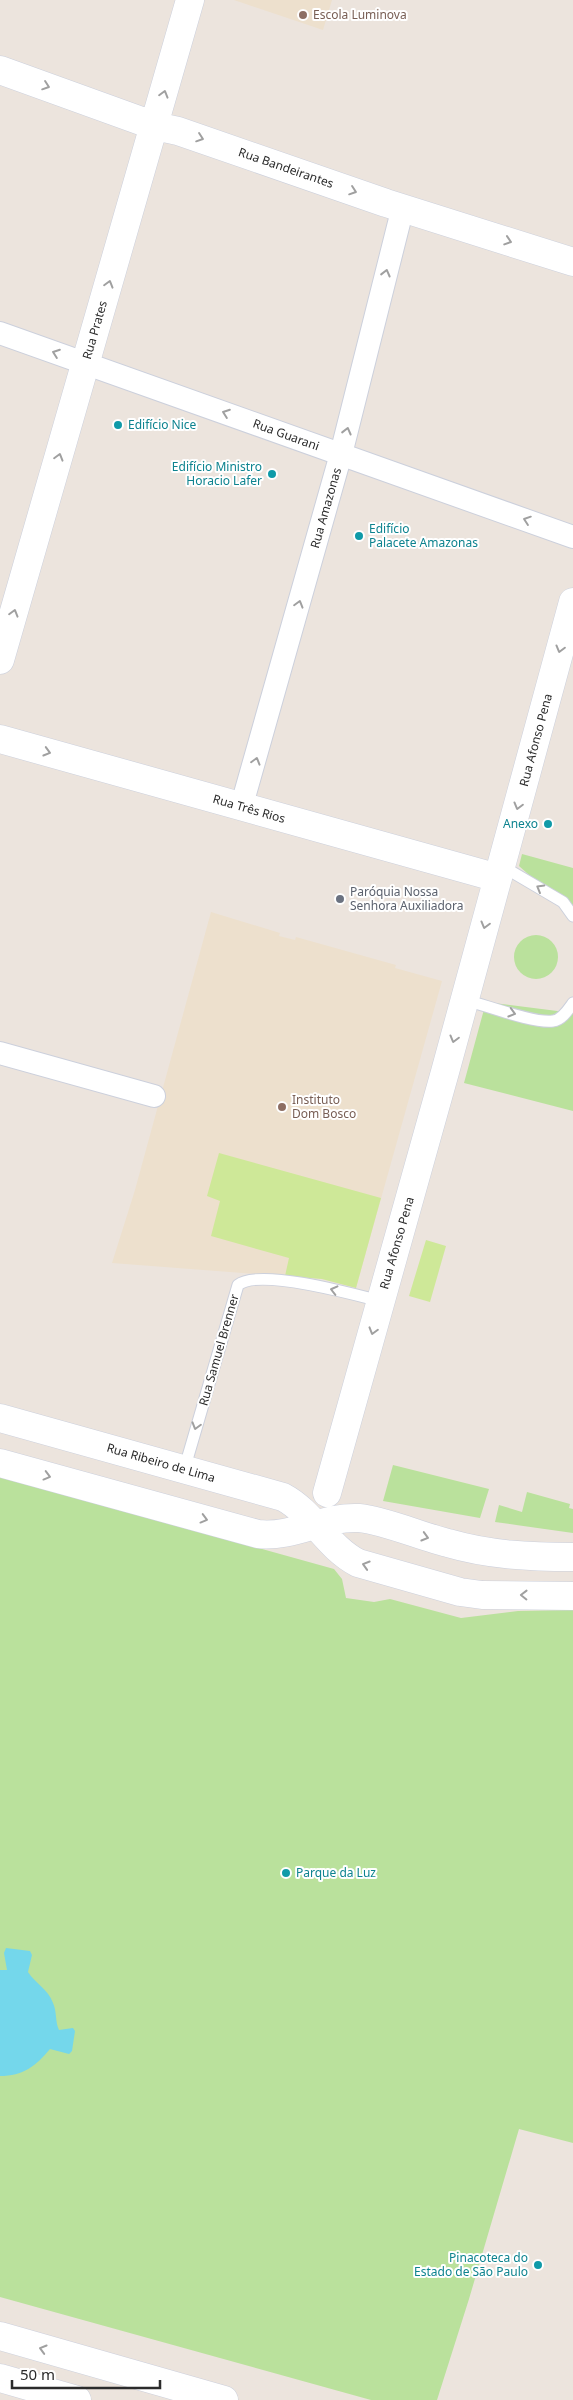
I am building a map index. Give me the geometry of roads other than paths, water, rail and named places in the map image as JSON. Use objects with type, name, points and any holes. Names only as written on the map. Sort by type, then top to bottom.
[{"type":"street","name":"Rua Prates","points":[[0,660],[190,0]]},
{"type":"street","name":"Rua Bandeirantes","points":[[0,70],[155,126],[178,131],[573,262]]},
{"type":"street","name":"Rua Amazonas","points":[[241,808],[341,454],[403,207]]},
{"type":"street","name":"Rua Guarani","points":[[0,333],[573,537]]},
{"type":"street","name":"Rua Afonso Pena","points":[[327,1492],[500,872],[573,602]]},
{"type":"street","name":"Rua Três Rios","points":[[0,739],[241,808],[500,872]]},
{"type":"street","points":[[0,1054],[154,1096]]},
{"type":"street","name":"Rua Ribeiro de Lima","points":[[0,1418],[271,1494],[292,1502],[346,1556],[358,1563],[452,1590],[482,1595],[573,1596]]},
{"type":"street","points":[[0,1464],[258,1534],[277,1535],[314,1524],[344,1518],[362,1518],[473,1550],[520,1556],[573,1558]]},
{"type":"street","points":[[292,1502],[327,1492],[362,1518]]},
{"type":"street","points":[[0,2336],[224,2400]]},
{"type":"street","points":[[0,2378],[76,2400]]},
{"type":"lane","points":[[500,872],[563,902],[573,916]]},
{"type":"lane","points":[[463,1000],[531,1018],[553,1021],[562,1017],[573,1003]]},
{"type":"lane","name":"Rua Samuel Brenner","points":[[184,1470],[238,1286],[250,1279],[290,1282],[320,1286],[381,1301]]},
{"type":"water","points":[[6,1948],[30,1951],[32,1955],[28,1972],[51,1998],[59,2030],[73,2028],[75,2031],[72,2051],[69,2054],[50,2049],[28,2069],[8,2076],[0,2076],[0,1970],[7,1970],[4,1953]]},
{"type":"place","name":"Escola Luminova","points":[[303,15]]},
{"type":"place","name":"Edifício Nice","points":[[118,425]]},
{"type":"place","name":"Edifício Ministro Horacio Lafer","points":[[272,474]]},
{"type":"place","name":"Edifício Palacete Amazonas","points":[[359,536]]},
{"type":"place","name":"Anexo","points":[[548,824]]},
{"type":"place","name":"Paróquia Nossa Senhora Auxiliadora","points":[[340,899]]},
{"type":"place","name":"Instituto Dom Bosco","points":[[282,1107]]},
{"type":"place","name":"Parque da Luz","points":[[286,1873]]},
{"type":"place","name":"Pinacoteca do Estado de São Paulo","points":[[538,2265]]}]
